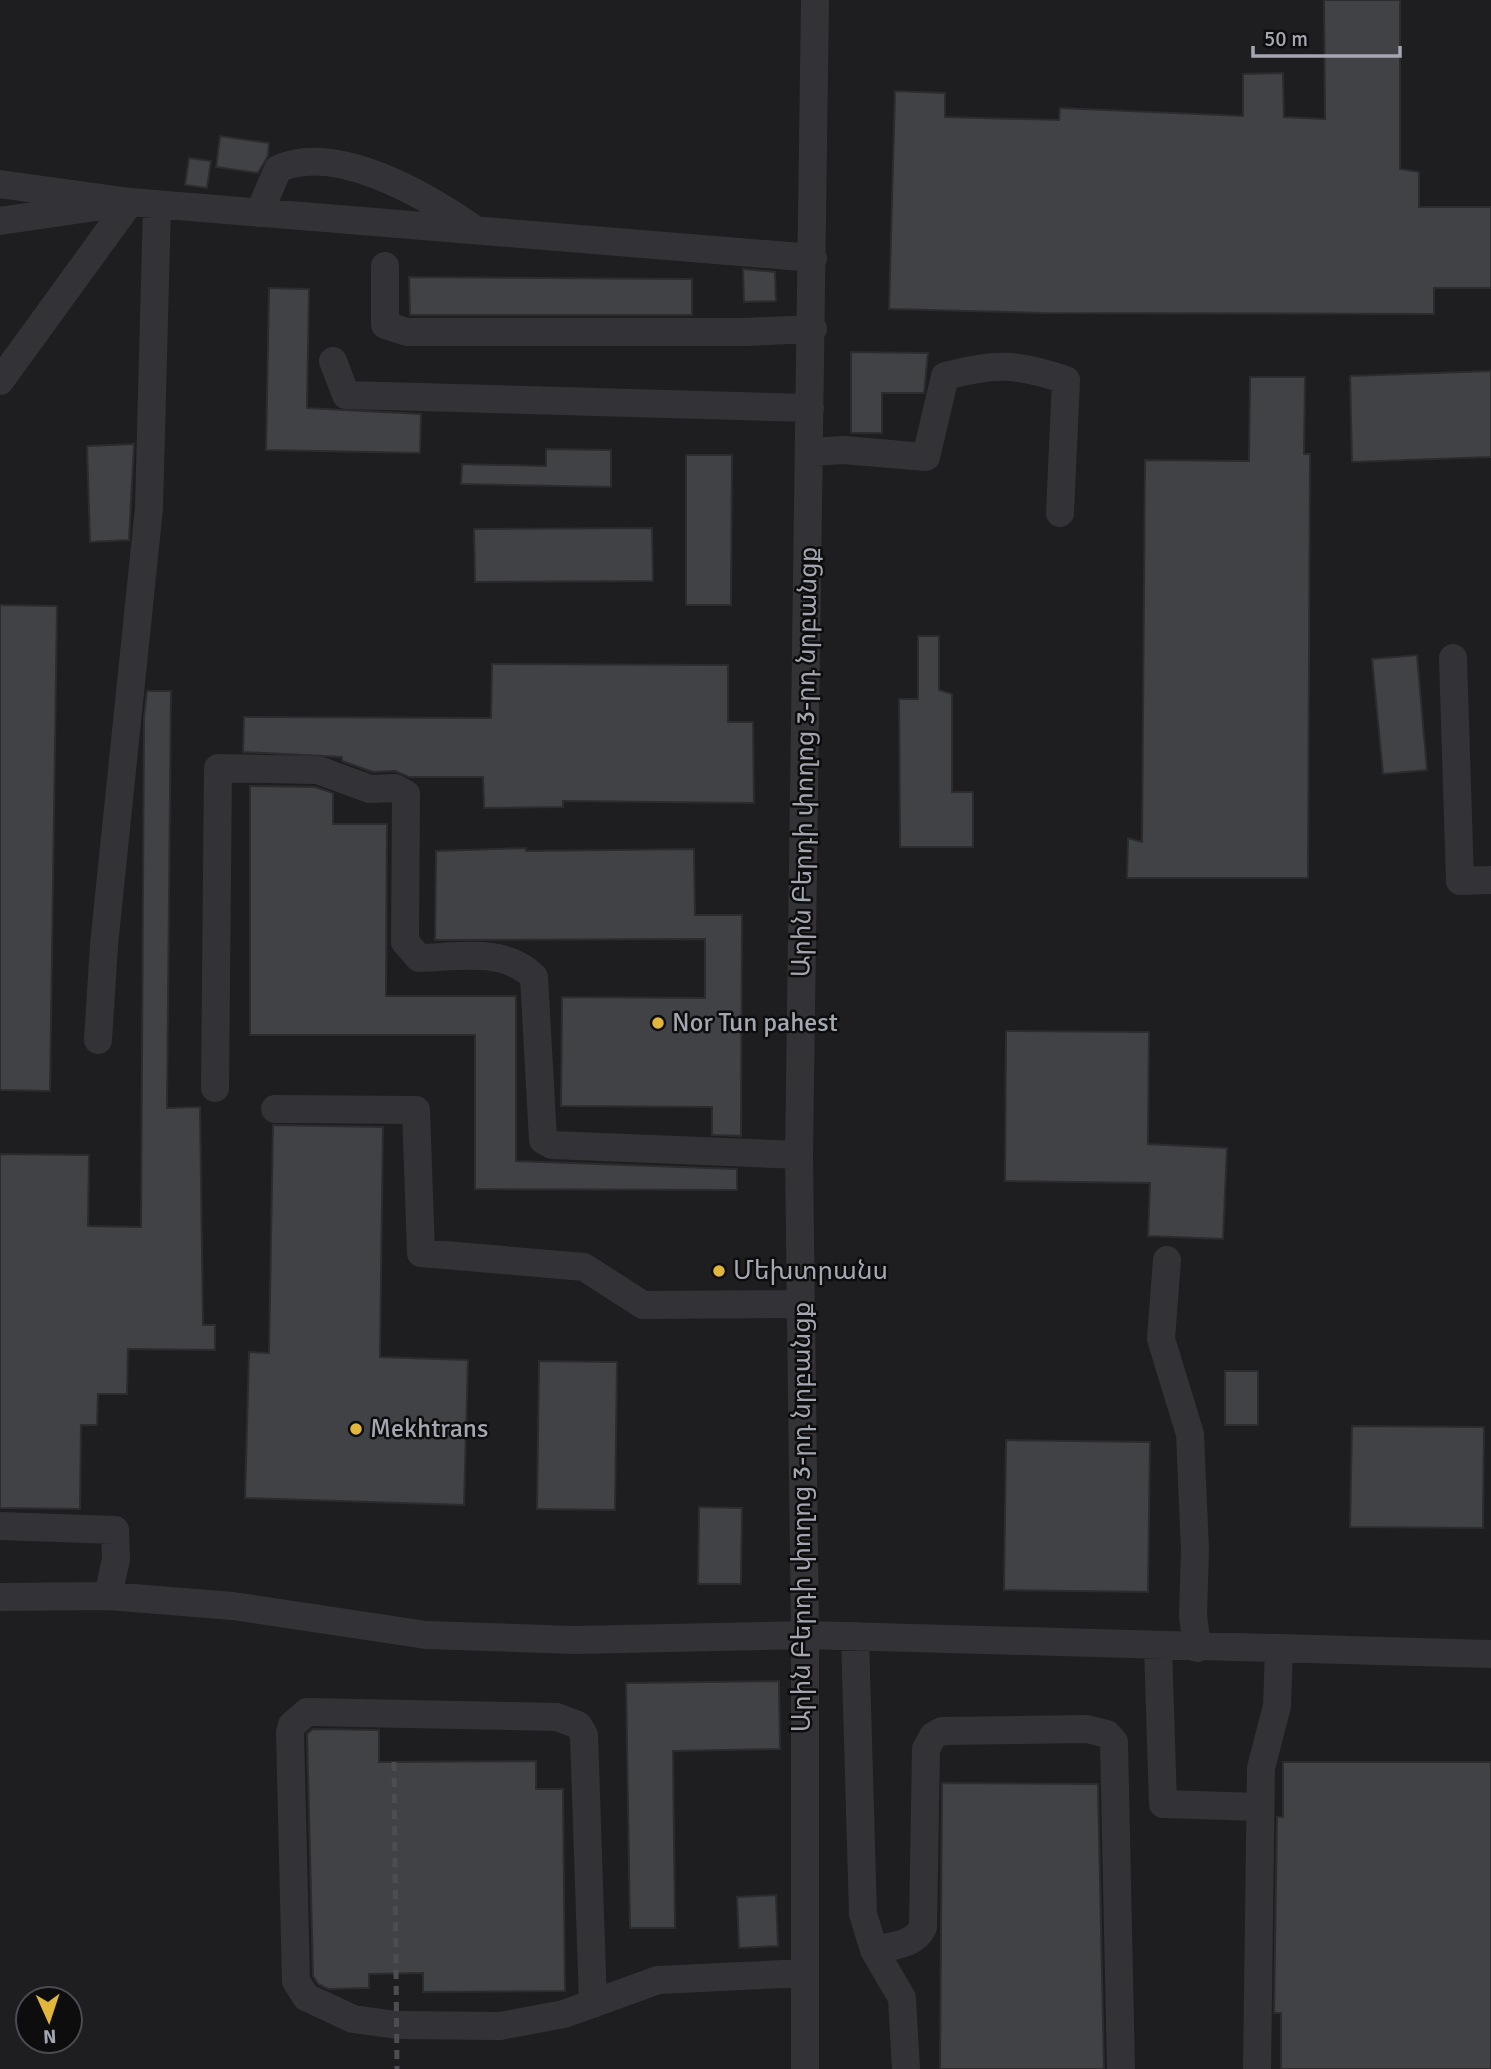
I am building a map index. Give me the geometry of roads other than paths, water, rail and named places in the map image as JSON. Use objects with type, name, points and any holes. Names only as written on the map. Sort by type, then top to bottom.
[{"type":"street","name":"Արին Բերդի փողոց 3-րդ նրբանցք","points":[[805,2069],[805,1635],[799,1155],[813,329],[815,0]]},
{"type":"street","points":[[259,213],[278,169],[293,162],[361,168],[433,200],[476,230]]},
{"type":"street","points":[[0,184],[144,204],[813,258]]},
{"type":"street","points":[[0,221],[144,204]]},
{"type":"street","points":[[0,381],[144,204]]},
{"type":"street","points":[[98,1040],[104,945],[149,508],[144,204]]},
{"type":"street","points":[[385,266],[385,325],[407,332],[744,332],[813,329]]},
{"type":"street","points":[[333,361],[346,395],[810,408]]},
{"type":"street","points":[[810,452],[844,450],[926,457],[944,376],[987,366],[1028,367],[1066,380],[1060,513]]},
{"type":"street","points":[[1453,657],[1460,881],[1491,880]]},
{"type":"street","points":[[215,1088],[218,768],[318,770],[370,789],[395,788],[406,794],[405,942],[419,958],[499,956],[522,964],[534,976],[543,1140],[552,1145],[799,1155]]},
{"type":"street","points":[[275,1109],[416,1110],[421,1253],[584,1267],[643,1305],[800,1304]]},
{"type":"street","points":[[1167,1260],[1161,1339],[1190,1434],[1195,1550],[1192,1615],[1197,1648]]},
{"type":"street","points":[[0,1526],[115,1530],[116,1559],[108,1596]]},
{"type":"street","points":[[0,1597],[108,1596],[233,1606],[426,1635],[574,1640],[805,1635],[1158,1647],[1491,1654]]},
{"type":"street","points":[[855,1636],[863,1914],[874,1951],[902,1998],[906,2069]]},
{"type":"street","points":[[1158,1647],[1163,1804],[1260,1807]]},
{"type":"street","points":[[1257,2069],[1261,1768],[1277,1706],[1279,1650]]},
{"type":"street","points":[[593,2004],[584,1735],[578,1725],[557,1717],[307,1712],[292,1724],[290,1732],[296,1981],[306,1997],[353,2019],[397,2025],[500,2026],[564,2014],[593,2004],[658,1980],[804,1973]]},
{"type":"street","points":[[874,1951],[912,1941],[923,1927],[926,1749],[933,1735],[942,1731],[1087,1729],[1107,1734],[1114,1742],[1121,2069]]},
{"type":"railway","points":[[394,1762],[397,2069]]},
{"type":"place","name":"Nor Tun pahest","points":[[658,1023]]},
{"type":"place","name":"Մեխտրանս","points":[[719,1271]]},
{"type":"place","name":"Mekhtrans","points":[[356,1429]]}]
